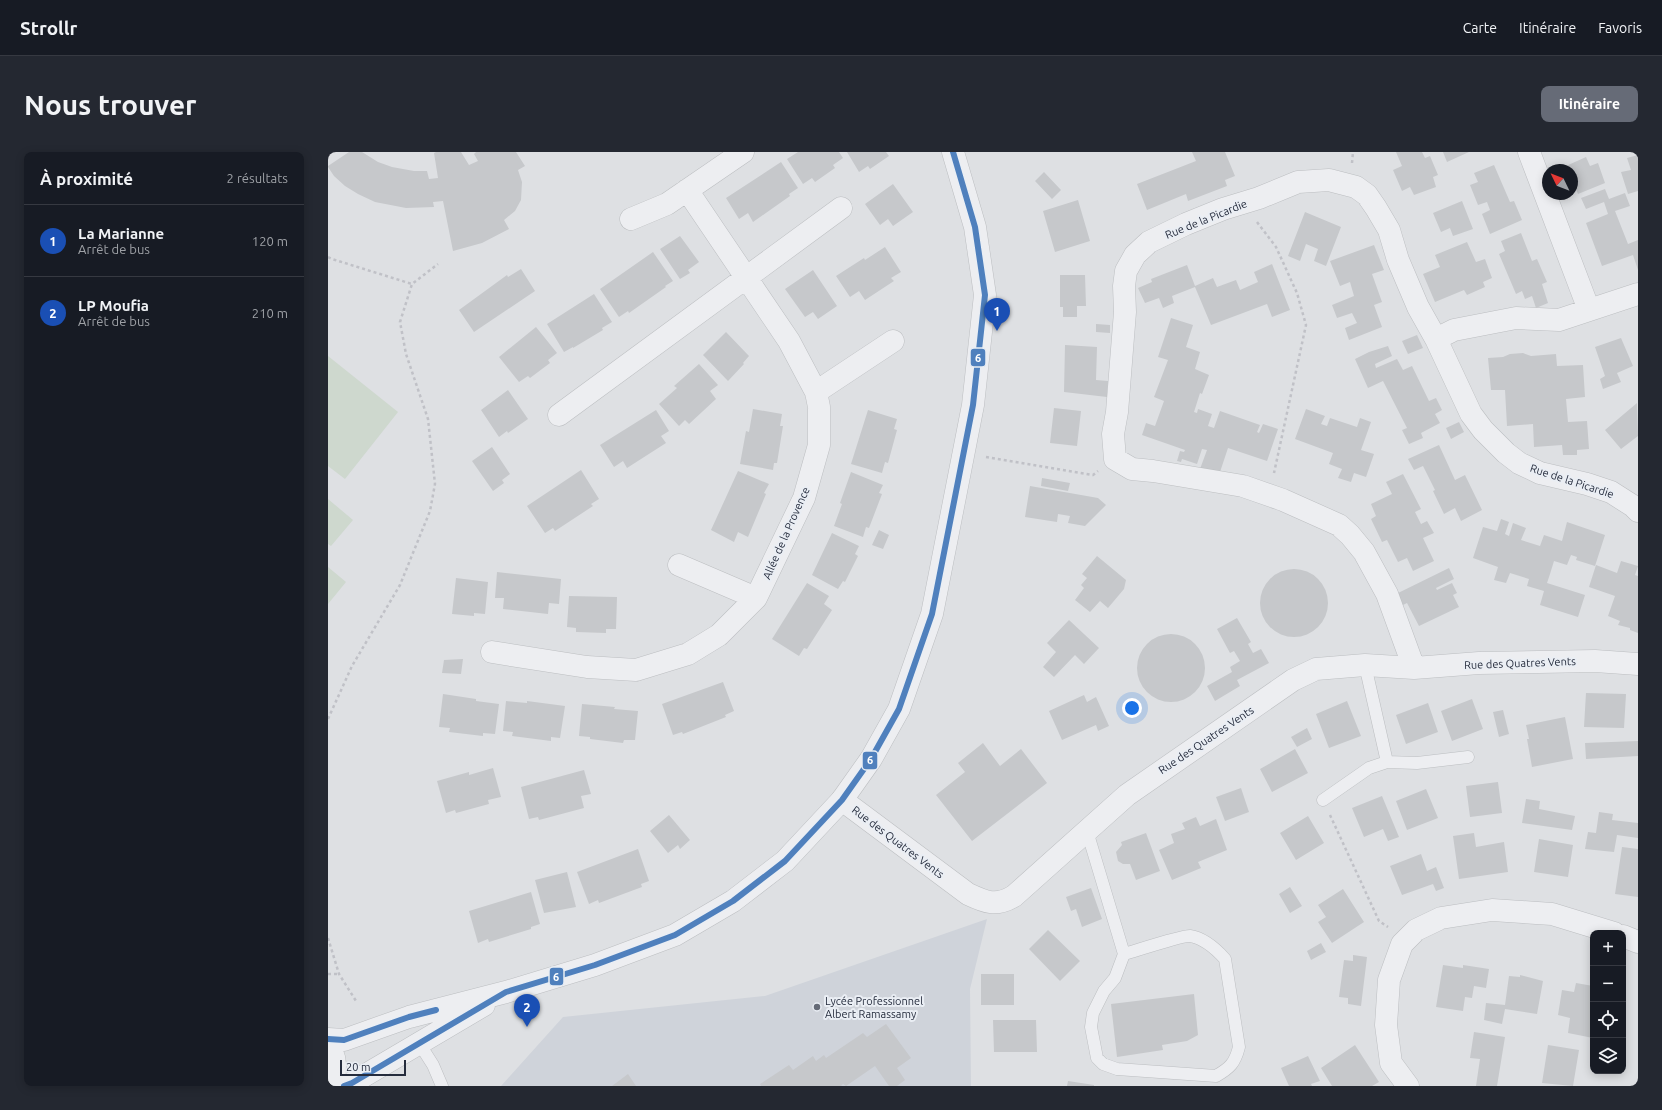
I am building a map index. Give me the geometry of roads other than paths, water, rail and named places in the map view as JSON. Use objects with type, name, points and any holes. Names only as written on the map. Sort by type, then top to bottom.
[{"type":"street","points":[[630,219],[667,204],[743,152]]},
{"type":"street","points":[[328,1040],[344,1040],[409,1017],[506,992],[595,965],[675,935],[733,901],[785,861],[842,800],[871,759],[899,708],[932,614],[973,405],[984,295],[975,226],[953,152]]},
{"type":"street","points":[[1528,152],[1589,310]]},
{"type":"street","name":"Rue de la Picardie","points":[[1414,668],[1387,594],[1364,552],[1350,535],[1339,525],[1243,486],[1153,471],[1132,469],[1115,458],[1113,434],[1117,412],[1126,271],[1135,255],[1149,242],[1186,224],[1298,182],[1329,180],[1356,187],[1367,195],[1389,230],[1398,260],[1418,307],[1436,339],[1471,414],[1483,430],[1506,453],[1519,463],[1540,473],[1587,484],[1611,492],[1633,506],[1638,511]]},
{"type":"street","name":"Allée de la Provence","points":[[492,652],[587,667],[636,670],[688,654],[719,635],[756,598],[804,498],[819,445],[819,407],[816,392],[788,341],[687,190]]},
{"type":"street","points":[[559,415],[841,208]]},
{"type":"street","points":[[1436,339],[1454,330],[1516,318],[1558,320],[1638,294]]},
{"type":"street","points":[[816,392],[892,341]]},
{"type":"street","points":[[679,565],[756,598]]},
{"type":"street","name":"Rue des Quatres Vents","points":[[842,800],[968,894],[995,903],[1005,902],[1014,896],[1127,795],[1293,680],[1316,669],[1364,665],[1414,668],[1479,663],[1587,661],[1638,664]]},
{"type":"street","points":[[1408,1086],[1391,1063],[1386,1025],[1389,980],[1402,944],[1416,930],[1441,918],[1492,910],[1552,914],[1604,930]]},
{"type":"street","points":[[1626,937],[1638,942]]},
{"type":"street","points":[[344,1086],[352,1083],[506,992]]},
{"type":"street","points":[[328,1046],[332,1051],[336,1070],[332,1086]]},
{"type":"lane","points":[[1364,665],[1387,762]]},
{"type":"lane","points":[[1322,800],[1369,768],[1387,762],[1417,763],[1468,757]]},
{"type":"lane","points":[[1087,831],[1124,954],[1115,978],[1104,991],[1093,1013],[1091,1027],[1097,1058],[1103,1064],[1116,1069],[1216,1076],[1228,1069],[1236,1058],[1239,1047],[1225,959],[1217,950],[1204,941],[1188,935],[1124,954]]},
{"type":"lane","points":[[419,1043],[433,1065],[442,1086]]},
{"type":"place","name":"La Marianne","points":[[997,331]]},
{"type":"place","name":"Lycée Professionnel Albert Ramassamy","points":[[817,1007]]},
{"type":"place","name":"LP Moufia","points":[[527,1027]]}]
